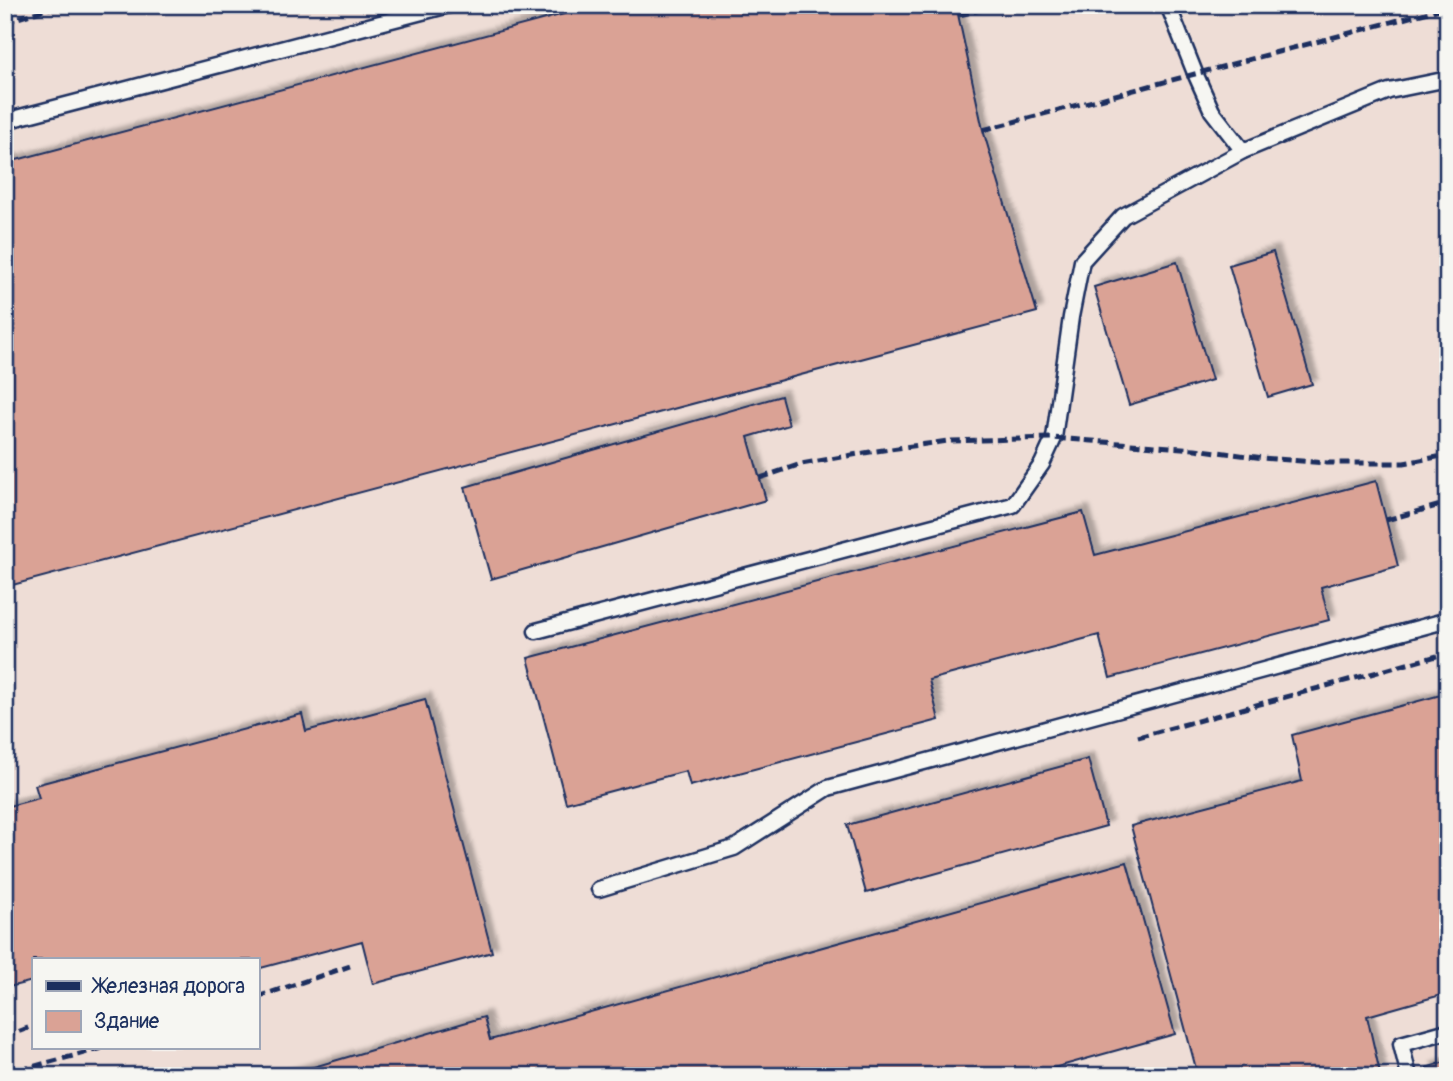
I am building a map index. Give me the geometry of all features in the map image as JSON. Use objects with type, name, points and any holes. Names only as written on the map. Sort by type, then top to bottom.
[{"type":"lane","points":[[5,121],[449,5]]},
{"type":"lane","points":[[1168,5],[1212,111],[1242,151]]},
{"type":"lane","points":[[536,631],[1013,505],[1042,464],[1054,438],[1071,317],[1082,261],[1123,216],[1242,151],[1390,91],[1448,79]]},
{"type":"lane","points":[[599,889],[734,848],[828,788],[1448,620]]},
{"type":"lane","points":[[1409,1076],[1401,1044],[1448,1031]]},
{"type":"shaded area","points":[[5,5],[1448,5],[1448,1076],[5,1076]]},
{"type":"building","points":[[598,5],[956,5],[983,130],[1037,312],[5,587],[5,163]]},
{"type":"building","points":[[1273,252],[1312,384],[1268,397],[1229,265]]},
{"type":"building","points":[[1177,262],[1212,380],[1129,405],[1094,287]]},
{"type":"building","points":[[781,396],[789,425],[748,437],[766,500],[491,579],[465,487]]},
{"type":"building","points":[[1376,481],[1398,566],[1321,587],[1329,620],[1110,678],[1099,635],[929,680],[939,720],[690,786],[686,771],[566,803],[528,658],[1083,512],[1095,555]]},
{"type":"building","points":[[1448,693],[1448,993],[1367,1016],[1380,1073],[1367,1076],[1198,1076],[1131,826],[1302,781],[1292,735]]},
{"type":"building","points":[[425,699],[492,952],[373,984],[362,941],[259,968],[259,958],[32,958],[32,981],[5,988],[5,807],[39,798],[35,785],[302,714],[306,731]]},
{"type":"building","points":[[1088,759],[1106,826],[866,893],[847,825]]},
{"type":"building","points":[[1127,862],[1175,1034],[1025,1076],[283,1076],[484,1017],[490,1040]]},
{"type":"building","points":[[1448,1061],[1448,1076],[1429,1076],[1426,1068]]},
{"type":"railway","points":[[5,22],[60,5]]},
{"type":"railway","points":[[959,15],[1002,5]]},
{"type":"railway","points":[[983,130],[1448,7]]},
{"type":"railway","points":[[760,478],[801,464],[948,441],[1054,438],[1327,463],[1404,463],[1448,455]]},
{"type":"railway","points":[[1386,520],[1448,503]]},
{"type":"railway","points":[[1138,737],[1448,653]]},
{"type":"railway","points":[[259,996],[350,966]]},
{"type":"railway","points":[[5,1037],[32,1026]]},
{"type":"railway","points":[[5,1074],[95,1050]]}]
